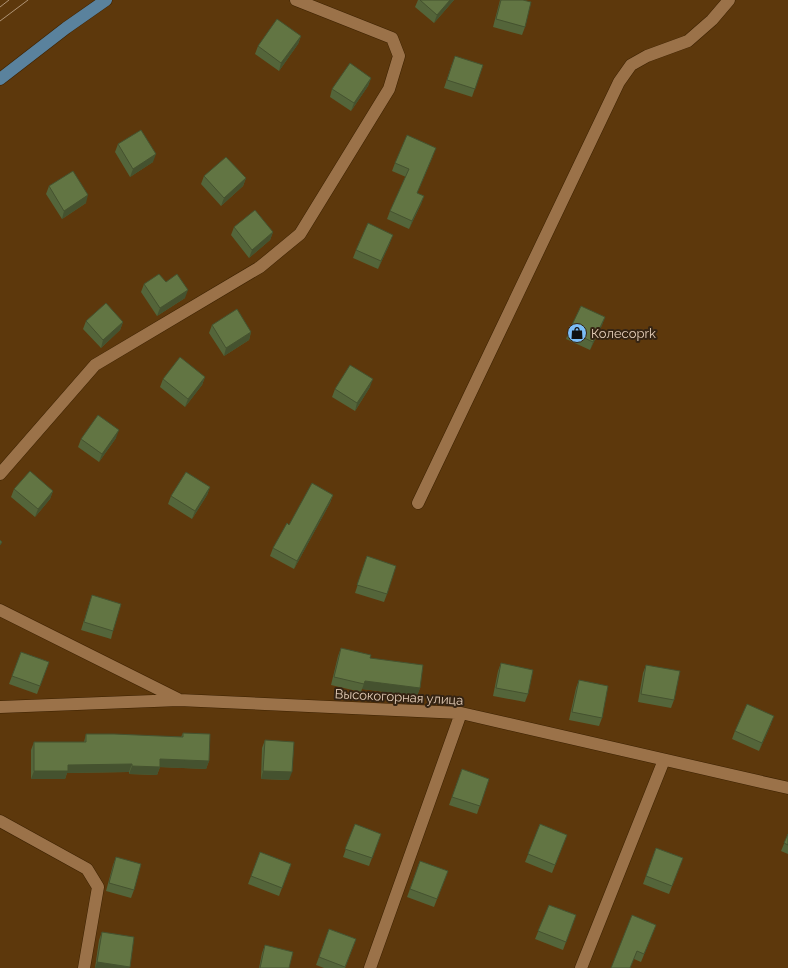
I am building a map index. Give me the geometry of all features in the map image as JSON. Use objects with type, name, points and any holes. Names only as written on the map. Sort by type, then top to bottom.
[{"type":"main road","points":[[0,79],[66,28],[106,0]]},
{"type":"street","points":[[0,474],[95,365],[260,267],[300,234],[388,89],[399,56],[392,38],[296,0]]},
{"type":"street","points":[[418,503],[619,82],[632,65],[648,56],[688,41],[712,20],[729,0]]},
{"type":"street","points":[[0,610],[179,700]]},
{"type":"street","name":"Высокогорная улица","points":[[0,707],[179,700],[461,713],[788,788]]},
{"type":"street","points":[[370,968],[461,713]]},
{"type":"street","points":[[581,968],[664,760]]},
{"type":"street","points":[[0,821],[87,869],[98,887],[84,968]]},
{"type":"building","points":[[420,0],[450,0],[437,15]]},
{"type":"building","points":[[501,0],[523,0],[531,2],[525,27],[496,19]]},
{"type":"building","points":[[277,19],[301,36],[281,63],[258,46]]},
{"type":"building","points":[[455,56],[483,65],[475,89],[447,80]]},
{"type":"building","points":[[350,63],[371,78],[354,103],[332,89]]},
{"type":"building","points":[[141,130],[156,154],[133,169],[118,144]]},
{"type":"building","points":[[407,135],[436,148],[417,193],[424,196],[412,221],[390,211],[409,169],[395,163]]},
{"type":"building","points":[[226,157],[246,178],[224,198],[204,176]]},
{"type":"building","points":[[73,171],[88,195],[64,211],[49,186]]},
{"type":"building","points":[[255,210],[273,232],[252,250],[234,227]]},
{"type":"building","points":[[368,223],[393,235],[381,261],[356,250]]},
{"type":"building","points":[[159,274],[166,282],[177,274],[188,290],[160,308],[144,284]]},
{"type":"building","points":[[106,303],[123,322],[103,340],[86,321]]},
{"type":"building","points":[[581,306],[605,317],[593,342],[569,331]]},
{"type":"building","points":[[237,309],[251,332],[226,348],[212,325]]},
{"type":"building","points":[[180,357],[205,377],[188,399],[163,379]]},
{"type":"building","points":[[350,365],[373,379],[357,403],[335,389]]},
{"type":"building","points":[[98,415],[119,430],[102,454],[81,439]]},
{"type":"building","points":[[30,471],[53,491],[38,509],[14,489]]},
{"type":"building","points":[[186,472],[210,487],[195,511],[171,496]]},
{"type":"building","points":[[312,483],[333,495],[297,561],[273,548],[287,523],[289,525]]},
{"type":"building","points":[[367,556],[396,566],[387,594],[357,585]]},
{"type":"building","points":[[92,595],[121,604],[113,631],[84,622]]},
{"type":"building","points":[[341,648],[371,655],[370,658],[423,665],[420,688],[365,681],[364,684],[334,677]]},
{"type":"building","points":[[21,652],[49,662],[40,686],[12,676]]},
{"type":"building","points":[[501,663],[533,670],[528,694],[496,688]]},
{"type":"building","points":[[646,665],[680,671],[674,700],[641,694]]},
{"type":"building","points":[[579,680],[608,686],[602,718],[572,712]]},
{"type":"building","points":[[747,704],[774,716],[762,743],[735,731]]},
{"type":"building","points":[[183,733],[210,734],[209,761],[160,759],[160,767],[132,766],[132,764],[68,765],[68,771],[34,771],[34,742],[86,742],[86,734],[183,737]]},
{"type":"building","points":[[265,740],[294,742],[292,772],[263,771]]},
{"type":"building","points":[[462,769],[489,779],[480,806],[452,797]]},
{"type":"building","points":[[355,824],[381,834],[372,858],[345,849]]},
{"type":"building","points":[[540,824],[567,835],[555,865],[528,854]]},
{"type":"building","points":[[788,834],[788,845],[784,843]]},
{"type":"building","points":[[656,848],[683,858],[672,886],[646,876]]},
{"type":"building","points":[[260,852],[291,864],[282,888],[251,876]]},
{"type":"building","points":[[116,857],[141,864],[134,890],[109,883]]},
{"type":"building","points":[[420,861],[448,871],[437,899],[410,889]]},
{"type":"building","points":[[549,905],[576,915],[566,942],[538,931]]},
{"type":"building","points":[[632,915],[656,925],[644,954],[637,951],[630,968],[611,968]]},
{"type":"building","points":[[329,929],[356,939],[345,967],[319,957]]},
{"type":"building","points":[[102,932],[134,937],[130,967],[97,962]]},
{"type":"building","points":[[265,945],[293,952],[289,968],[260,968]]},
{"type":"tram line","points":[[0,7],[9,0]]},
{"type":"tram line","points":[[0,21],[28,0]]},
{"type":"place","name":"Колесоprk","points":[[577,333]]}]
